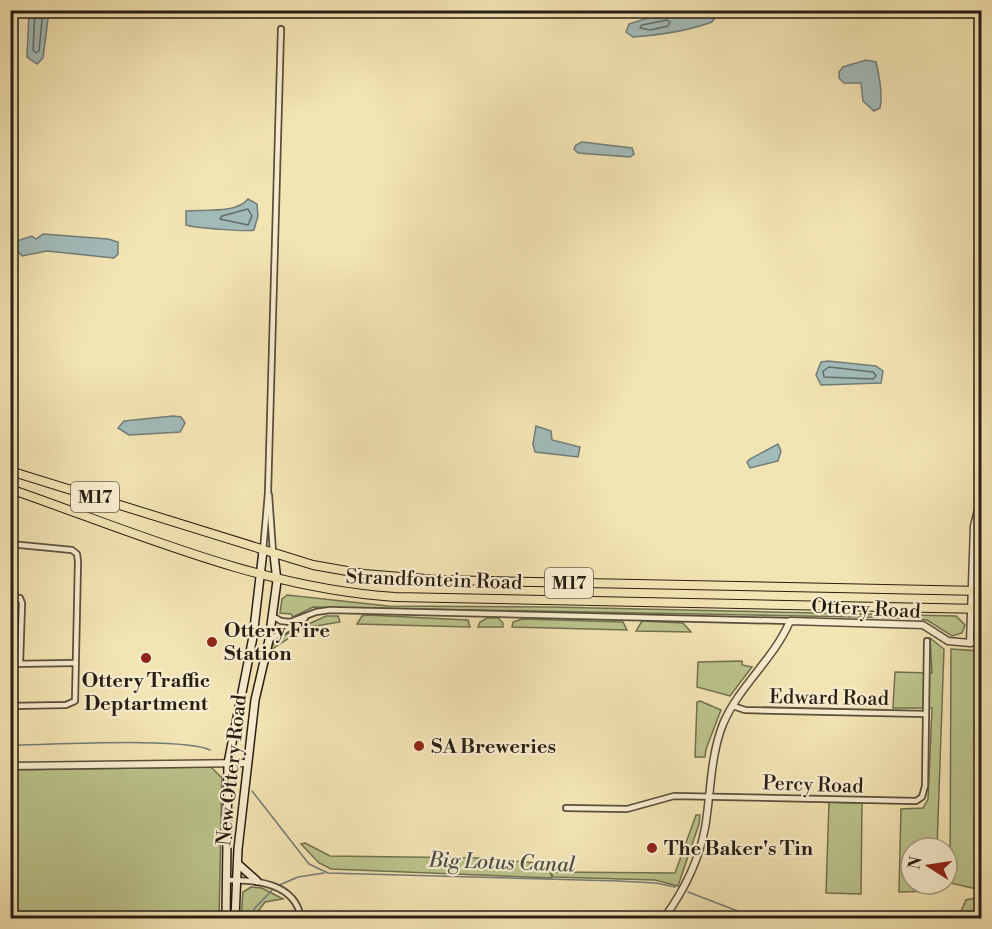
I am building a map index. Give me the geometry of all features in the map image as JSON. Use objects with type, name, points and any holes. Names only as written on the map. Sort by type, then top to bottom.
[{"type":"main road","name":"Strandfontein Road","points":[[10,471],[274,555],[354,572],[438,580],[981,591]]},
{"type":"main road","name":"Strandfontein Road","points":[[10,489],[125,531],[260,576],[337,592],[394,597],[981,609]]},
{"type":"main road","name":"New Ottery Road","points":[[226,918],[225,818],[228,763],[253,637],[263,551]]},
{"type":"main road","name":"New Ottery Road","points":[[235,918],[237,862],[257,682],[269,639],[277,581],[274,555]]},
{"type":"main road","points":[[237,862],[242,871],[257,881]]},
{"type":"street","points":[[263,551],[268,493],[281,29]]},
{"type":"street","points":[[268,493],[271,501],[274,555]]},
{"type":"street","points":[[981,494],[974,523],[970,643],[981,644]]},
{"type":"street","points":[[10,544],[72,550],[77,554],[73,703],[10,706]]},
{"type":"street","points":[[10,597],[20,598],[22,603],[20,663]]},
{"type":"street","name":"Strandfontein Road","points":[[272,616],[286,622],[322,611],[338,610],[790,621]]},
{"type":"street","name":"Strandfontein Road","points":[[269,639],[299,623],[307,616]]},
{"type":"street","name":"Ottery Road","points":[[664,918],[684,885],[702,841],[717,745],[733,706],[782,637],[790,621],[922,625],[948,641],[970,643]]},
{"type":"street","points":[[926,714],[927,641]]},
{"type":"street","points":[[10,664],[75,663]]},
{"type":"street","name":"Edward Road","points":[[733,706],[745,710],[926,714]]},
{"type":"street","name":"Percy Road","points":[[566,808],[627,809],[668,796],[916,801],[922,797],[925,786],[926,714]]},
{"type":"street","points":[[10,766],[248,763]]},
{"type":"street","points":[[227,880],[257,881],[280,890],[294,899],[301,918]]},
{"type":"green space","points":[[287,595],[388,606],[550,607],[956,616],[965,625],[962,633],[952,636],[927,620],[909,618],[313,607],[293,617],[291,614],[280,613],[282,599]]},
{"type":"green space","points":[[326,616],[338,616],[340,622],[304,628],[271,650],[274,641],[280,637]]},
{"type":"green space","points":[[362,616],[468,620],[470,627],[357,624]]},
{"type":"green space","points":[[487,618],[498,618],[503,623],[503,627],[478,627],[480,622]]},
{"type":"green space","points":[[522,619],[623,622],[627,630],[512,627],[513,622]]},
{"type":"green space","points":[[642,621],[683,623],[691,632],[636,631]]},
{"type":"green space","points":[[930,638],[944,649],[937,836],[900,836],[901,809],[923,808],[928,799],[932,708],[893,708],[895,672],[932,673]]},
{"type":"green space","points":[[951,649],[981,651],[981,890],[959,885],[959,836],[950,836]]},
{"type":"green space","points":[[742,661],[742,665],[752,667],[730,696],[697,687],[698,662]]},
{"type":"green space","points":[[700,701],[721,710],[705,757],[695,757],[697,702]]},
{"type":"green space","points":[[211,767],[222,778],[219,918],[11,918],[11,770]]},
{"type":"green space","points":[[829,802],[862,803],[861,894],[826,893]]},
{"type":"green space","points":[[696,815],[700,815],[699,824],[678,886],[655,880],[553,877],[551,872],[675,873]]},
{"type":"green space","points":[[305,843],[330,856],[481,858],[548,864],[552,878],[331,869],[319,863],[301,844]]},
{"type":"green space","points":[[251,887],[262,888],[283,899],[265,902],[253,918],[241,918],[243,892]]},
{"type":"green space","points":[[981,897],[981,918],[958,918],[966,900]]},
{"type":"water","points":[[690,10],[709,11],[715,17],[712,22],[673,32],[633,37],[626,32],[629,24],[657,15]]},
{"type":"water","points":[[29,11],[49,11],[43,58],[37,64],[27,57]]},
{"type":"water","points":[[866,60],[876,62],[879,79],[880,108],[874,111],[863,101],[861,83],[844,83],[839,78],[839,72],[843,67]]},
{"type":"water","points":[[582,142],[632,148],[634,154],[630,157],[578,153],[574,149]]},
{"type":"water","points":[[248,199],[257,204],[258,216],[254,230],[186,225],[186,211],[228,209],[243,204]]},
{"type":"water","points":[[43,234],[108,239],[118,242],[118,254],[114,258],[47,251],[22,256],[11,244],[13,239],[17,241],[32,236],[36,239]]},
{"type":"water","points":[[821,362],[876,366],[883,371],[881,383],[821,385],[816,375]]},
{"type":"water","points":[[181,417],[185,423],[180,432],[129,435],[118,428],[124,421]]},
{"type":"water","points":[[536,426],[551,431],[552,440],[580,447],[578,457],[535,452],[533,444]]},
{"type":"water","points":[[778,444],[781,451],[778,461],[750,468],[747,462],[750,459]]},
{"type":"waterway","points":[[10,745],[146,743],[196,746],[210,750]]},
{"type":"waterway","name":"Big Lotus Canal","points":[[252,791],[309,864],[328,873],[618,881],[656,883],[675,887]]},
{"type":"waterway","points":[[277,886],[298,877],[324,873]]},
{"type":"waterway","points":[[250,918],[255,908],[273,889]]},
{"type":"waterway","name":"Big Lotus Canal","points":[[688,892],[756,918]]},
{"type":"place","name":"Ottery Fire Station","points":[[212,642]]},
{"type":"place","name":"Ottery Traffic Deptartment","points":[[146,658]]},
{"type":"place","name":"SA Breweries","points":[[419,746]]},
{"type":"place","name":"The Baker's Tin","points":[[652,848]]}]
